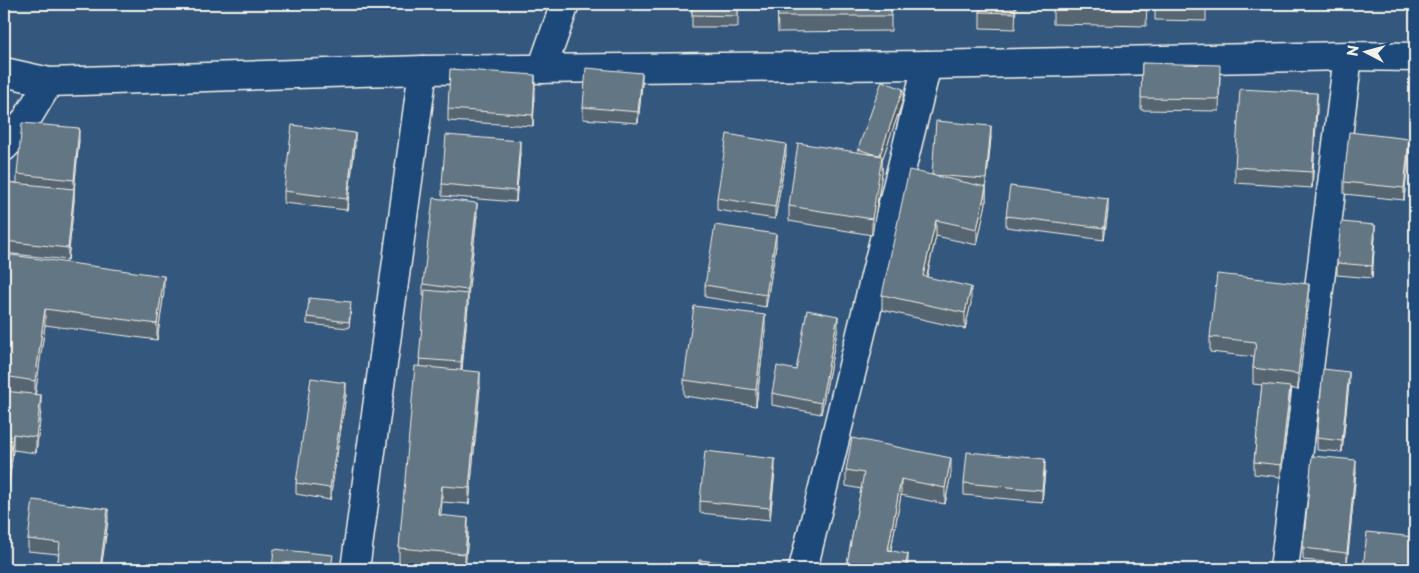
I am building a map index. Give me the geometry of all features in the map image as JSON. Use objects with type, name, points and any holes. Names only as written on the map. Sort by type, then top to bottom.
[{"type":"street","points":[[542,69],[566,4]]},
{"type":"street","points":[[4,72],[50,82],[423,70],[927,65],[1348,56],[1415,57]]},
{"type":"street","points":[[1284,569],[1348,56]]},
{"type":"street","points":[[803,569],[927,65]]},
{"type":"street","points":[[355,569],[423,70]]},
{"type":"street","points":[[4,147],[20,130],[50,82]]},
{"type":"building","points":[[692,4],[738,4],[738,16],[692,15]]},
{"type":"building","points":[[777,4],[891,4],[891,16],[778,16]]},
{"type":"building","points":[[980,4],[1015,4],[1015,13],[980,12]]},
{"type":"building","points":[[1053,4],[1146,4],[1146,10],[1053,8]]},
{"type":"building","points":[[1155,4],[1206,4],[1206,5]]},
{"type":"building","points":[[1142,63],[1220,65],[1219,99],[1141,98]]},
{"type":"building","points":[[586,68],[642,73],[638,112],[583,107]]},
{"type":"building","points":[[450,69],[535,75],[533,115],[448,109]]},
{"type":"building","points":[[882,81],[903,89],[880,155],[858,149]]},
{"type":"building","points":[[1240,89],[1317,93],[1312,172],[1235,167]]},
{"type":"building","points":[[936,121],[991,126],[986,179],[932,175]]},
{"type":"building","points":[[22,123],[79,128],[74,180],[17,174]]},
{"type":"building","points":[[292,125],[355,133],[347,199],[284,191]]},
{"type":"building","points":[[1349,132],[1409,139],[1404,188],[1344,182]]},
{"type":"building","points":[[727,134],[786,144],[775,207],[717,198]]},
{"type":"building","points":[[446,135],[520,141],[516,191],[442,184]]},
{"type":"building","points":[[798,143],[882,156],[872,219],[789,206]]},
{"type":"building","points":[[909,170],[986,187],[977,229],[936,220],[923,276],[971,287],[965,313],[882,295]]},
{"type":"building","points":[[4,182],[74,189],[68,248],[4,241]]},
{"type":"building","points":[[1010,186],[1108,199],[1104,228],[1006,216]]},
{"type":"building","points":[[433,198],[477,203],[467,290],[423,284]]},
{"type":"building","points":[[1341,222],[1375,225],[1372,266],[1337,263]]},
{"type":"building","points":[[715,225],[776,234],[766,295],[705,285]]},
{"type":"building","points":[[4,254],[164,276],[157,324],[45,309],[35,381],[4,376]]},
{"type":"building","points":[[1217,274],[1309,284],[1298,374],[1253,368],[1256,342],[1210,337]]},
{"type":"building","points":[[425,290],[468,294],[461,362],[419,359]]},
{"type":"building","points":[[309,298],[351,302],[349,322],[307,317]]},
{"type":"building","points":[[694,306],[765,315],[756,390],[684,380]]},
{"type":"building","points":[[807,310],[838,316],[821,403],[772,393],[777,366],[796,370]]},
{"type":"building","points":[[415,366],[480,372],[469,488],[442,486],[439,515],[468,518],[465,554],[399,548]]},
{"type":"building","points":[[1323,369],[1349,372],[1342,441],[1317,438]]},
{"type":"building","points":[[311,378],[346,383],[330,488],[296,483]]},
{"type":"building","points":[[1262,384],[1290,387],[1281,465],[1254,462]]},
{"type":"building","points":[[4,391],[41,395],[36,437],[13,434],[4,510]]},
{"type":"building","points":[[852,438],[951,458],[945,488],[901,479],[888,550],[908,554],[905,569],[846,569],[864,473],[846,470]]},
{"type":"building","points":[[705,451],[775,459],[770,508],[700,501]]},
{"type":"building","points":[[967,452],[1045,459],[1042,490],[964,483]]},
{"type":"building","points":[[1312,456],[1356,460],[1347,553],[1303,548]]},
{"type":"building","points":[[33,500],[108,509],[100,569],[57,569],[60,543],[28,539]]},
{"type":"building","points":[[1367,532],[1415,537],[1415,569],[1363,569]]},
{"type":"building","points":[[274,549],[333,555],[331,569],[272,569]]},
{"type":"building","points":[[699,560],[754,566],[754,569],[698,569]]}]
